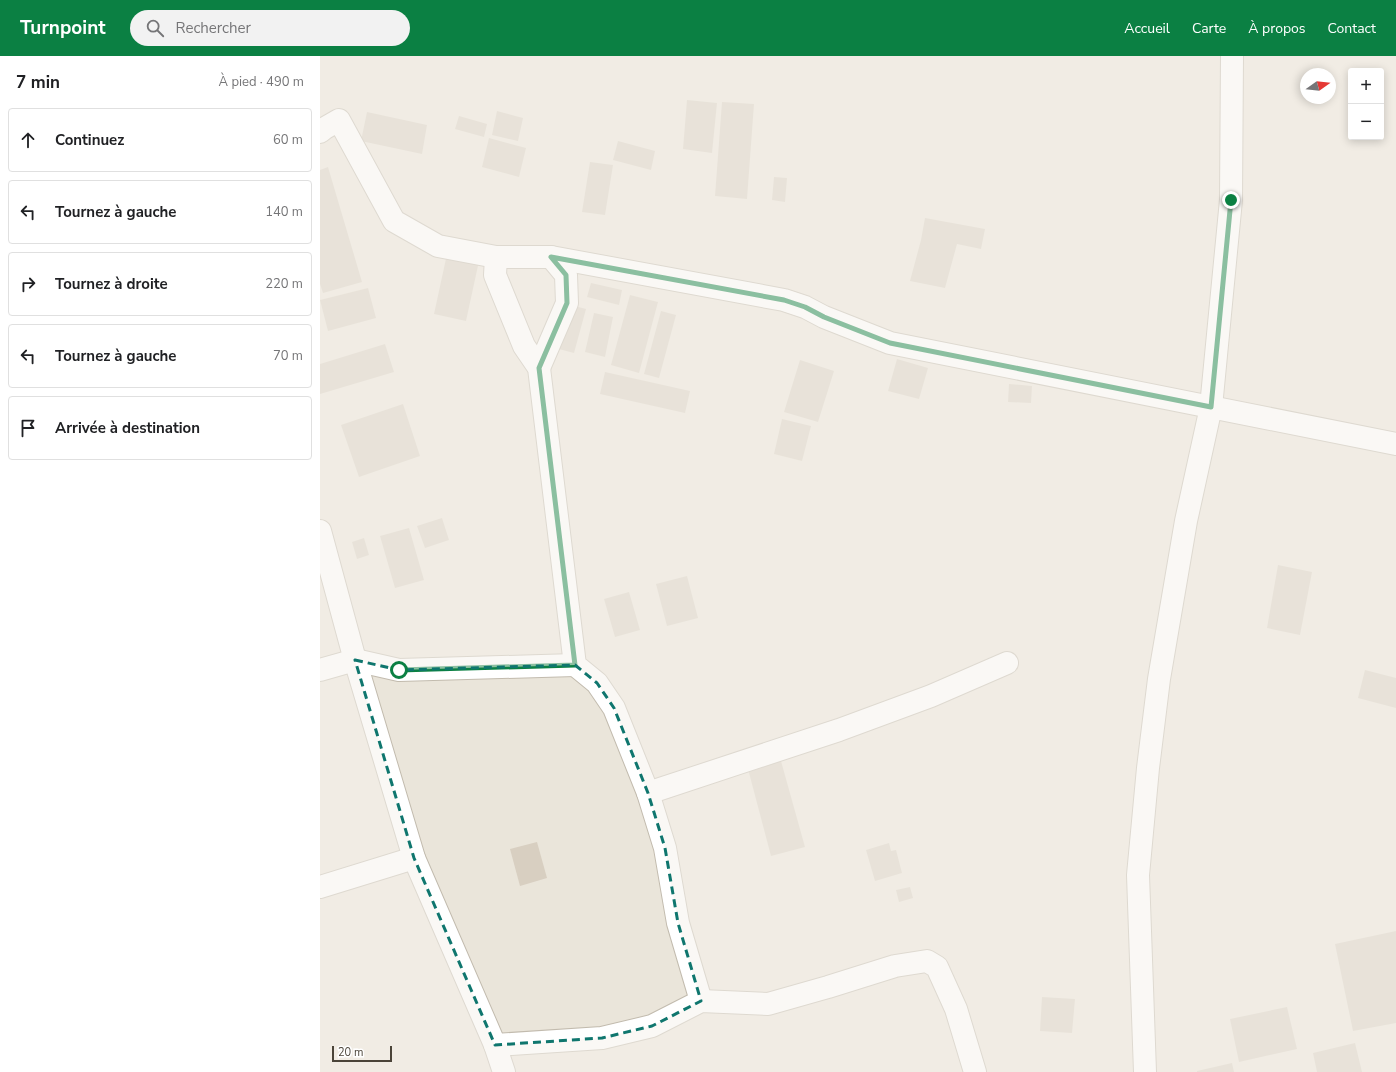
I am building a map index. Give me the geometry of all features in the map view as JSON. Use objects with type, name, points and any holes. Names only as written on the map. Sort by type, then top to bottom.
[{"type":"street","points":[[1145,1072],[1138,874],[1148,768],[1159,679],[1186,521],[1211,407],[1231,200],[1232,56]]},
{"type":"street","points":[[320,132],[339,120],[394,221],[438,246],[496,257],[551,257],[784,300],[805,307],[824,317],[890,343],[1396,444]]},
{"type":"street","points":[[496,257],[495,276],[524,346],[539,368],[575,665]]},
{"type":"street","points":[[539,368],[567,303],[566,275],[551,257]]},
{"type":"street","points":[[320,530],[355,660],[414,858],[495,1044],[504,1072]]},
{"type":"street","points":[[320,670],[355,660],[399,670],[575,665],[596,682],[614,708],[648,793],[665,848],[678,923],[701,1001]]},
{"type":"street","points":[[648,793],[839,730],[931,696],[1007,663]]},
{"type":"street","points":[[320,887],[414,858]]},
{"type":"street","points":[[495,1044],[602,1038],[652,1026],[701,1001],[768,1004],[895,966],[927,961],[937,968],[956,1009],[975,1072]]},
{"type":"highlighted area","points":[[355,660],[399,670],[575,665],[597,683],[614,708],[648,793],[665,848],[678,923],[701,1001],[652,1026],[602,1038],[495,1045],[414,858]]},
{"type":"shaded area","points":[[320,56],[1396,56],[1396,1072],[320,1072]]},
{"type":"building","points":[[687,100],[717,103],[712,153],[683,149]]},
{"type":"building","points":[[722,102],[754,104],[747,199],[715,196]]},
{"type":"building","points":[[497,111],[523,118],[518,141],[492,135]]},
{"type":"building","points":[[367,112],[427,125],[422,154],[361,141]]},
{"type":"building","points":[[459,116],[487,124],[484,137],[455,129]]},
{"type":"building","points":[[489,138],[526,148],[519,177],[482,167]]},
{"type":"building","points":[[618,141],[655,151],[651,170],[613,160]]},
{"type":"building","points":[[590,162],[613,165],[605,215],[582,212]]},
{"type":"building","points":[[328,167],[362,282],[323,293],[320,284],[320,170]]},
{"type":"building","points":[[774,177],[787,178],[785,202],[772,200]]},
{"type":"building","points":[[925,218],[985,229],[981,249],[957,244],[945,288],[910,281],[921,240]]},
{"type":"building","points":[[447,254],[479,261],[466,321],[434,314]]},
{"type":"building","points":[[591,283],[622,290],[619,305],[587,297]]},
{"type":"building","points":[[368,288],[376,318],[328,331],[320,300]]},
{"type":"building","points":[[630,295],[658,302],[639,373],[611,365]]},
{"type":"building","points":[[567,304],[586,309],[574,353],[555,348]]},
{"type":"building","points":[[661,311],[676,315],[659,378],[644,374]]},
{"type":"building","points":[[594,313],[613,317],[605,357],[585,352]]},
{"type":"building","points":[[385,344],[394,372],[320,394],[320,364]]},
{"type":"building","points":[[897,359],[928,368],[919,399],[888,391]]},
{"type":"building","points":[[800,360],[834,371],[818,422],[784,412]]},
{"type":"building","points":[[605,372],[690,391],[685,413],[600,394]]},
{"type":"building","points":[[1009,384],[1032,386],[1031,403],[1008,402]]},
{"type":"building","points":[[403,404],[420,456],[359,477],[341,425]]},
{"type":"building","points":[[782,419],[811,426],[802,461],[774,454]]},
{"type":"building","points":[[442,518],[449,540],[425,548],[417,526]]},
{"type":"building","points":[[409,528],[424,580],[395,588],[380,536]]},
{"type":"building","points":[[364,538],[369,555],[357,559],[352,542]]},
{"type":"building","points":[[1278,565],[1312,572],[1300,635],[1267,628]]},
{"type":"building","points":[[687,576],[698,618],[667,626],[656,584]]},
{"type":"building","points":[[629,592],[640,630],[615,637],[604,599]]},
{"type":"building","points":[[1365,670],[1396,678],[1396,708],[1358,698]]},
{"type":"building","points":[[781,761],[805,847],[771,856],[748,769]]},
{"type":"building","points":[[537,842],[547,878],[520,886],[510,849]]},
{"type":"building","points":[[889,843],[891,851],[896,850],[902,873],[875,881],[866,850]]},
{"type":"building","points":[[910,887],[913,898],[899,902],[896,890]]},
{"type":"building","points":[[1396,931],[1396,1023],[1353,1031],[1335,944]]},
{"type":"building","points":[[1042,997],[1075,999],[1072,1033],[1040,1031]]},
{"type":"building","points":[[1287,1007],[1297,1049],[1239,1062],[1230,1019]]},
{"type":"building","points":[[1355,1043],[1362,1072],[1317,1072],[1313,1053]]},
{"type":"building","points":[[1232,1063],[1234,1072],[1197,1072],[1197,1071]]},
{"type":"route","points":[[399,670],[575,665],[539,368],[567,303],[566,275],[551,257],[784,300],[805,307],[824,317],[890,343],[1211,407],[1231,200]]}]
